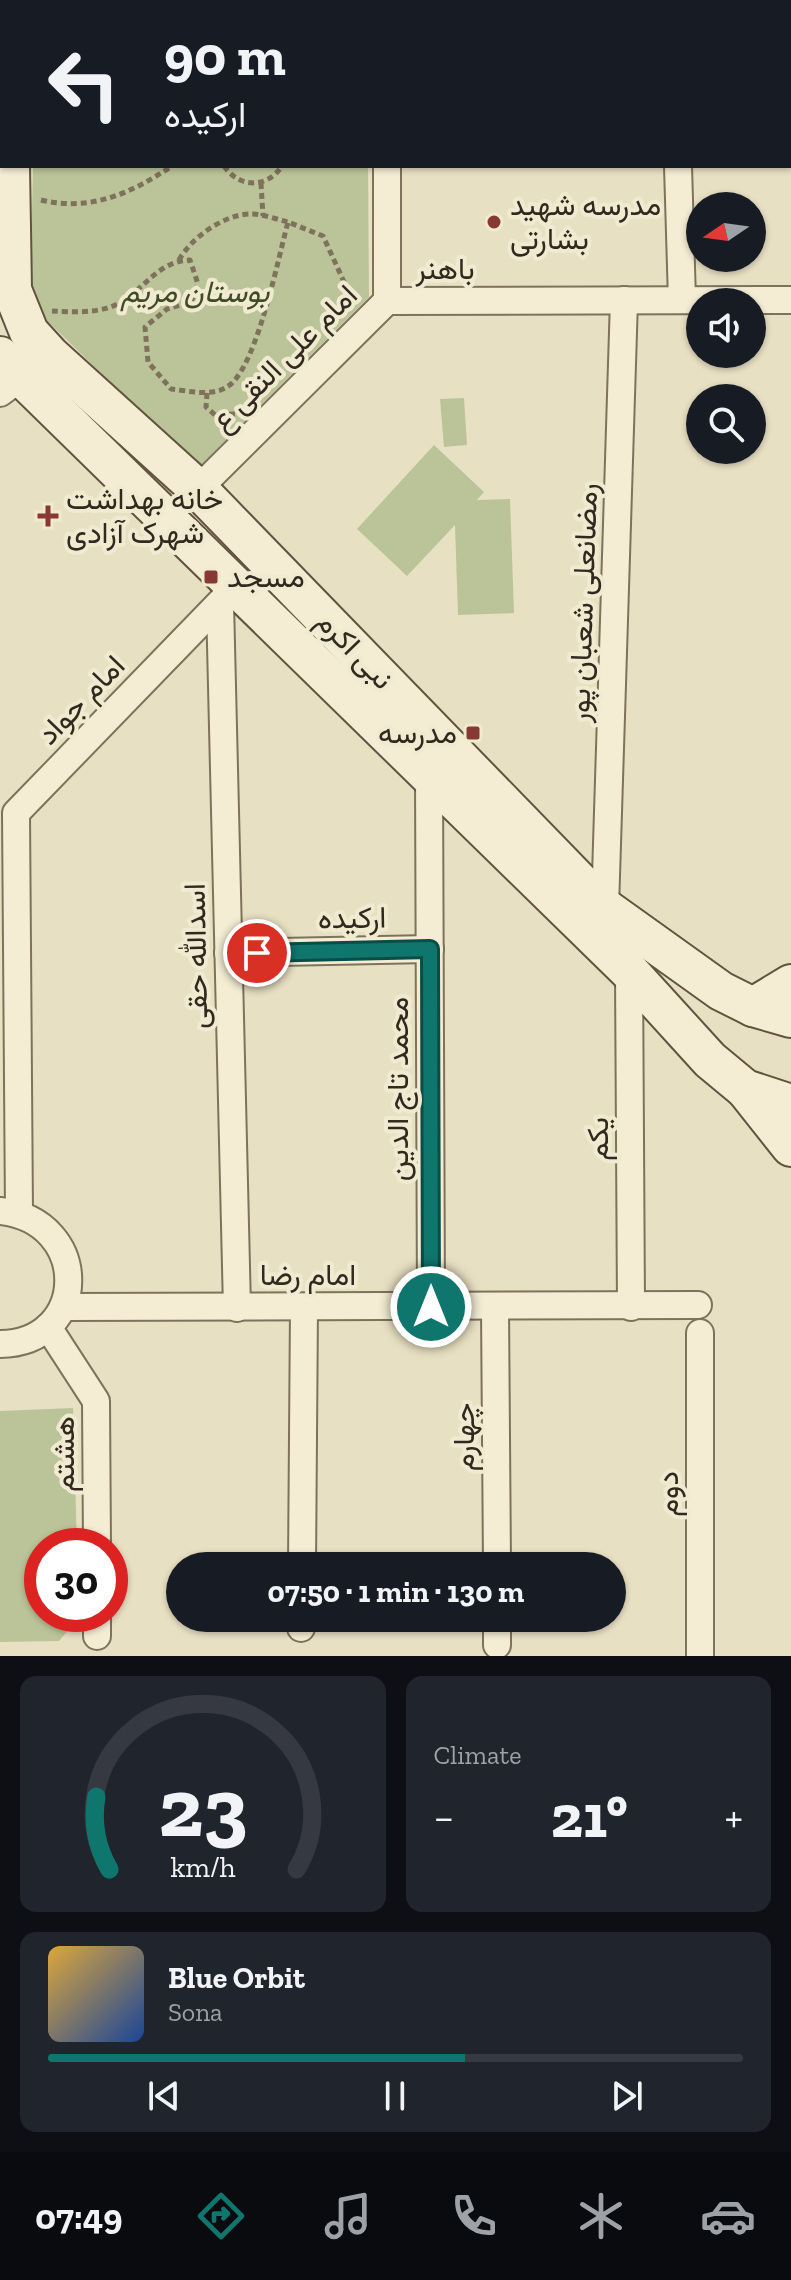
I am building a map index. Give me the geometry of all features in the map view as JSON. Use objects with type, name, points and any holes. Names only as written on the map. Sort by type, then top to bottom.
[{"type":"street","name":"نبی اکرم","points":[[10,168],[12,290],[29,332],[50,355],[198,489],[605,908],[721,991],[753,1007],[791,1018]]},
{"type":"street","name":"امام علی النقی ع","points":[[198,489],[387,301],[387,168]]},
{"type":"street","points":[[678,168],[682,300]]},
{"type":"street","name":"رمضانعلی شعبان پور","points":[[605,908],[624,300]]},
{"type":"street","name":"باهنر","points":[[387,301],[791,300]]},
{"type":"street","points":[[7,375],[50,355]]},
{"type":"street","name":"نبی اکرم","points":[[7,375],[228,594],[429,774],[629,971],[710,1060],[745,1089],[791,1104]]},
{"type":"street","name":"امام جواد","points":[[10,1212],[8,813],[228,594]]},
{"type":"street","name":"اسدالله حقی","points":[[228,594],[228,953],[237,1308]]},
{"type":"street","name":"محمد تاج الدین","points":[[429,774],[431,1307]]},
{"type":"street","name":"ارکیده","points":[[228,953],[430,949]]},
{"type":"street","name":"یکم","points":[[629,971],[631,1307]]},
{"type":"street","points":[[791,984],[753,1007],[791,1031]]},
{"type":"street","points":[[745,1089],[777,1085],[791,1079]]},
{"type":"street","points":[[745,1089],[791,1147]]},
{"type":"street","points":[[0,1344],[32,1338],[55,1317],[69,1269],[63,1250],[37,1221],[10,1212]]},
{"type":"street","name":"امام رضا","points":[[55,1317],[237,1308],[698,1305]]},
{"type":"street","points":[[302,1552],[304,1307]]},
{"type":"street","name":"چهارم","points":[[495,1308],[497,1552]]},
{"type":"street","name":"هشتم","points":[[55,1317],[96,1401],[97,1528]]},
{"type":"street","name":"دوم","points":[[700,1333],[700,1656]]},
{"type":"street","points":[[497,1632],[497,1645]]},
{"type":"path","points":[[32,198],[56,204],[88,204],[122,195],[169,168]]},
{"type":"path","points":[[226,168],[240,181],[261,183],[271,179],[280,168]]},
{"type":"path","points":[[261,183],[263,216]]},
{"type":"path","points":[[178,261],[186,246],[217,224],[249,213],[288,222],[323,236],[345,284],[347,319]]},
{"type":"path","points":[[45,311],[84,312],[119,304],[171,261],[190,260],[198,284],[191,302],[167,309],[145,327],[148,362],[171,389],[207,393],[231,384],[253,346],[288,222]]},
{"type":"path","points":[[207,393],[206,407],[215,415],[242,413]]},
{"type":"green space","name":"بوستان مریم","points":[[33,168],[368,168],[369,297],[198,468],[30,304]]},
{"type":"green space","points":[[464,398],[467,445],[444,447],[440,399]]},
{"type":"green space","points":[[434,445],[484,492],[477,500],[510,499],[514,613],[458,615],[455,525],[407,576],[357,529]]},
{"type":"green space","points":[[73,1408],[76,1528],[24,1528],[24,1632],[67,1632],[59,1641],[0,1642],[0,1411]]},
{"type":"place","name":"مدرسه شهید بشارتی","points":[[494,222]]},
{"type":"place","name":"خانه بهداشت شهرک آزادی","points":[[48,516]]},
{"type":"place","name":"مسجد","points":[[211,577]]},
{"type":"place","name":"مدرسه","points":[[473,733]]},
{"type":"route","points":[[257,953],[430,949],[431,1307]]}]
